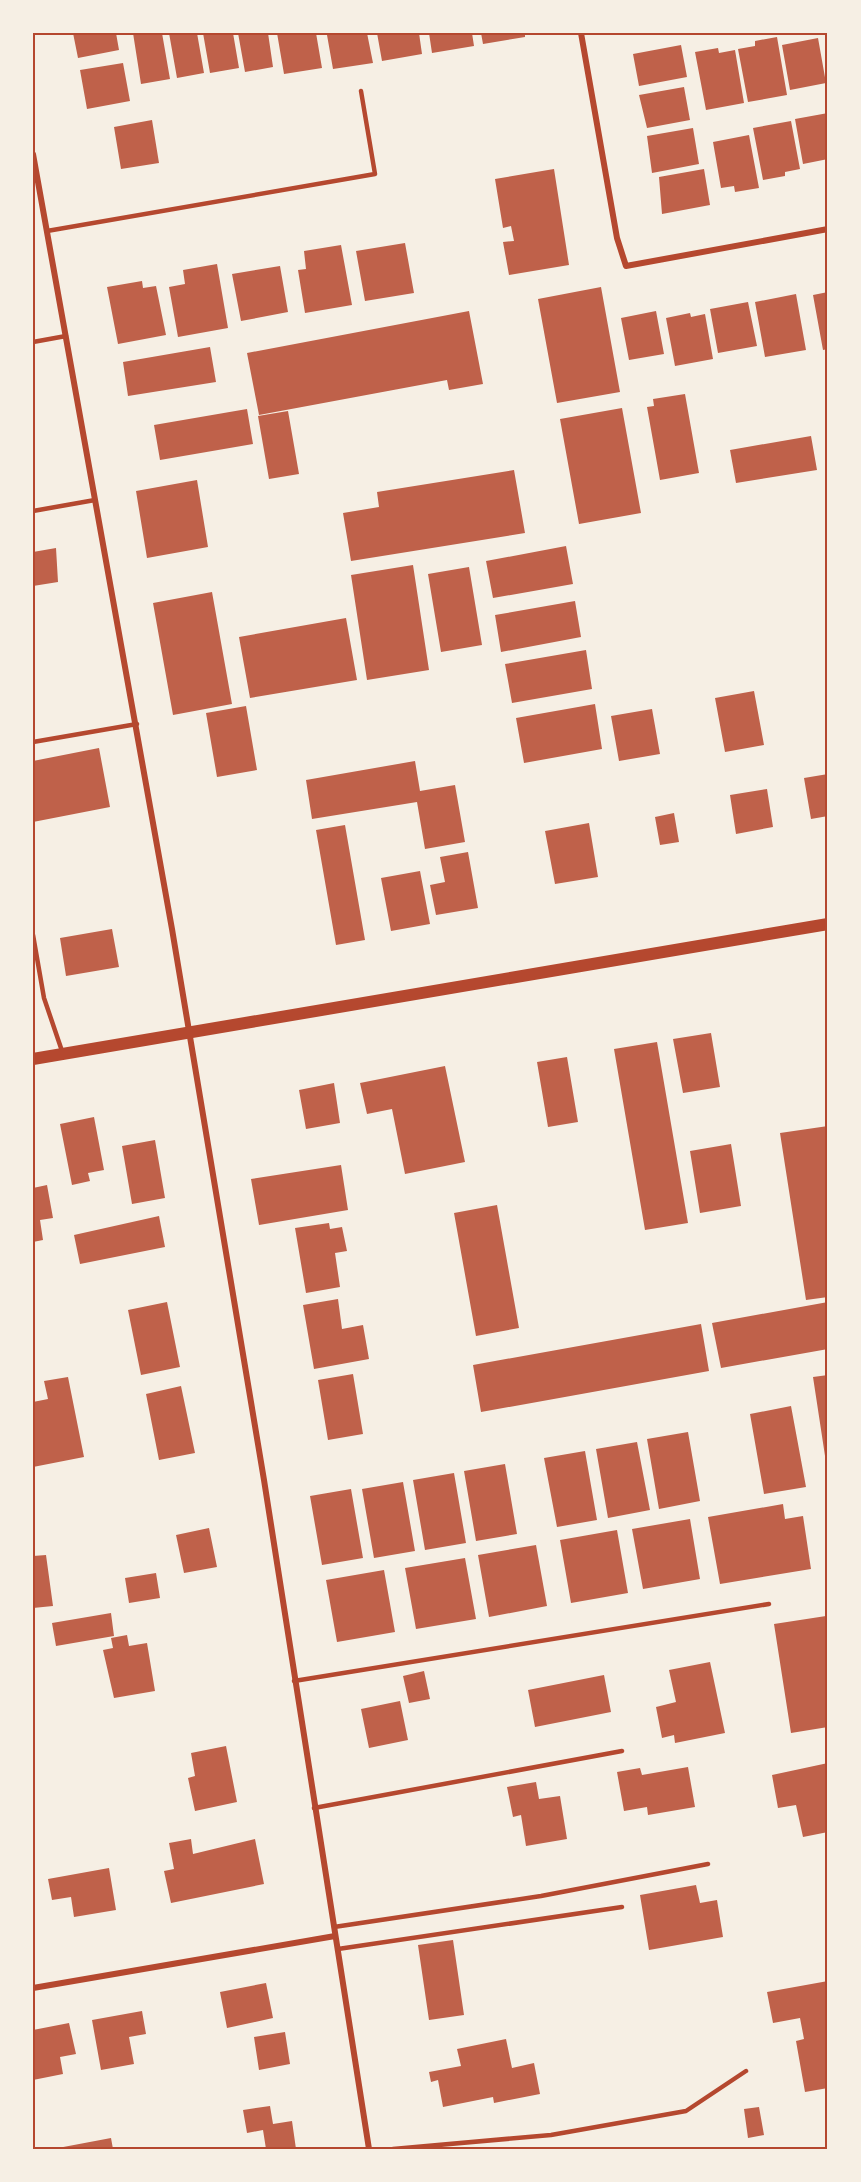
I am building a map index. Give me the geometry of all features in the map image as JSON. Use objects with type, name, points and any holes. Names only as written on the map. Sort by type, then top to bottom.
[{"type":"main road","points":[[33,1059],[828,924]]},
{"type":"street","points":[[580,33],[617,238],[626,266],[828,229]]},
{"type":"street","points":[[33,154],[137,724],[190,1032],[369,2149]]},
{"type":"street","points":[[33,1988],[335,1936]]},
{"type":"lane","points":[[47,231],[375,174],[361,90]]},
{"type":"lane","points":[[33,342],[66,336]]},
{"type":"lane","points":[[33,511],[96,500]]},
{"type":"lane","points":[[33,742],[137,724]]},
{"type":"lane","points":[[33,935],[44,998],[63,1054]]},
{"type":"lane","points":[[294,1681],[769,1604]]},
{"type":"lane","points":[[314,1808],[622,1751]]},
{"type":"lane","points":[[334,1927],[541,1896],[708,1864]]},
{"type":"lane","points":[[338,1949],[622,1907]]},
{"type":"lane","points":[[393,2149],[551,2135],[686,2111],[746,2072]]},
{"type":"building","points":[[73,33],[116,33],[119,50],[78,58]]},
{"type":"building","points":[[133,33],[162,33],[170,79],[141,84]]},
{"type":"building","points":[[169,33],[197,33],[204,73],[177,78]]},
{"type":"building","points":[[203,33],[233,33],[239,68],[210,73]]},
{"type":"building","points":[[238,33],[268,33],[273,67],[245,72]]},
{"type":"building","points":[[277,33],[316,33],[322,68],[284,74]]},
{"type":"building","points":[[367,33],[373,63],[333,69],[327,35]]},
{"type":"building","points":[[377,33],[419,33],[422,54],[382,61]]},
{"type":"building","points":[[429,33],[472,33],[474,46],[432,53]]},
{"type":"building","points":[[481,33],[525,33],[525,37],[483,44]]},
{"type":"building","points":[[777,37],[787,95],[748,102],[738,49],[755,46],[755,41]]},
{"type":"building","points":[[818,38],[826,83],[790,90],[782,45]]},
{"type":"building","points":[[681,45],[687,77],[639,86],[633,54]]},
{"type":"building","points":[[718,48],[719,53],[735,50],[744,103],[706,110],[695,52]]},
{"type":"building","points":[[123,63],[130,101],[87,109],[80,70]]},
{"type":"building","points":[[684,87],[690,120],[647,128],[639,95]]},
{"type":"building","points":[[828,113],[828,159],[803,164],[795,119]]},
{"type":"building","points":[[152,120],[159,163],[121,169],[114,127]]},
{"type":"building","points":[[791,121],[800,169],[785,172],[785,176],[763,180],[753,128]]},
{"type":"building","points":[[693,128],[699,164],[652,173],[647,136]]},
{"type":"building","points":[[749,135],[759,188],[735,192],[734,186],[721,188],[713,142]]},
{"type":"building","points":[[554,169],[569,265],[509,275],[503,242],[514,241],[511,226],[503,228],[495,179]]},
{"type":"building","points":[[704,169],[710,205],[662,214],[659,177]]},
{"type":"building","points":[[405,243],[414,293],[365,301],[356,251]]},
{"type":"building","points":[[341,245],[352,305],[305,313],[298,270],[306,269],[304,251]]},
{"type":"building","points":[[217,264],[228,328],[178,337],[169,287],[185,284],[183,270]]},
{"type":"building","points":[[280,266],[288,312],[241,321],[232,274]]},
{"type":"building","points":[[142,281],[143,288],[156,286],[166,335],[118,344],[107,287]]},
{"type":"building","points":[[601,287],[620,392],[557,403],[538,299]]},
{"type":"building","points":[[828,292],[828,349],[823,350],[813,295]]},
{"type":"building","points":[[796,294],[806,350],[765,357],[755,302]]},
{"type":"building","points":[[748,302],[757,346],[718,353],[710,309]]},
{"type":"building","points":[[469,311],[483,384],[449,390],[447,380],[259,415],[247,353]]},
{"type":"building","points":[[656,311],[664,354],[629,360],[621,318]]},
{"type":"building","points":[[690,313],[691,317],[705,314],[713,359],[675,366],[666,318]]},
{"type":"building","points":[[210,347],[216,382],[128,396],[123,362]]},
{"type":"building","points":[[685,394],[699,473],[660,480],[647,407],[654,406],[653,399]]},
{"type":"building","points":[[622,408],[641,513],[579,524],[560,419]]},
{"type":"building","points":[[247,409],[253,444],[160,460],[154,425]]},
{"type":"building","points":[[288,411],[299,474],[269,479],[258,416]]},
{"type":"building","points":[[811,436],[817,470],[736,483],[730,450]]},
{"type":"building","points":[[514,470],[525,533],[351,561],[343,513],[379,507],[377,492]]},
{"type":"building","points":[[197,480],[208,547],[147,558],[136,491]]},
{"type":"building","points":[[566,546],[573,584],[493,598],[486,561]]},
{"type":"building","points":[[56,548],[58,582],[33,586],[33,552]]},
{"type":"building","points":[[413,565],[429,670],[367,680],[351,575]]},
{"type":"building","points":[[469,567],[482,645],[441,652],[428,574]]},
{"type":"building","points":[[212,592],[232,704],[173,715],[153,603]]},
{"type":"building","points":[[575,601],[581,637],[501,652],[495,615]]},
{"type":"building","points":[[346,618],[357,680],[250,698],[239,637]]},
{"type":"building","points":[[586,650],[592,689],[512,703],[505,664]]},
{"type":"building","points":[[754,691],[764,745],[725,752],[715,698]]},
{"type":"building","points":[[595,704],[602,749],[524,763],[516,718]]},
{"type":"building","points":[[246,706],[257,770],[217,777],[206,713]]},
{"type":"building","points":[[652,709],[660,754],[619,761],[611,716]]},
{"type":"building","points":[[99,748],[110,807],[33,822],[33,761]]},
{"type":"building","points":[[415,761],[420,791],[455,785],[465,842],[425,849],[417,802],[312,819],[306,780]]},
{"type":"building","points":[[828,774],[828,816],[811,819],[804,778]]},
{"type":"building","points":[[767,789],[773,827],[736,834],[730,795]]},
{"type":"building","points":[[674,813],[679,842],[660,845],[655,817]]},
{"type":"building","points":[[589,823],[598,877],[555,884],[545,831]]},
{"type":"building","points":[[345,825],[365,940],[336,945],[316,830]]},
{"type":"building","points":[[468,852],[478,908],[436,915],[430,885],[445,882],[440,857]]},
{"type":"building","points":[[420,871],[430,924],[391,931],[381,878]]},
{"type":"building","points":[[112,929],[119,967],[66,976],[60,938]]},
{"type":"building","points":[[711,1033],[720,1087],[683,1093],[673,1039]]},
{"type":"building","points":[[657,1042],[688,1223],[645,1230],[614,1049]]},
{"type":"building","points":[[567,1057],[578,1122],[548,1127],[537,1062]]},
{"type":"building","points":[[445,1066],[465,1162],[405,1174],[392,1109],[367,1114],[360,1083]]},
{"type":"building","points":[[334,1083],[340,1123],[306,1129],[299,1090]]},
{"type":"building","points":[[94,1117],[104,1170],[88,1173],[90,1181],[72,1185],[60,1124]]},
{"type":"building","points":[[828,1126],[828,1297],[806,1300],[780,1133]]},
{"type":"building","points":[[155,1140],[165,1198],[132,1204],[122,1146]]},
{"type":"building","points":[[731,1144],[741,1206],[700,1213],[690,1151]]},
{"type":"building","points":[[341,1165],[348,1210],[259,1225],[251,1179]]},
{"type":"building","points":[[47,1185],[53,1218],[40,1220],[43,1240],[33,1242],[33,1188]]},
{"type":"building","points":[[497,1205],[519,1328],[476,1336],[454,1213]]},
{"type":"building","points":[[159,1216],[165,1247],[80,1264],[74,1235]]},
{"type":"building","points":[[329,1223],[330,1229],[342,1227],[347,1251],[335,1253],[340,1287],[306,1293],[295,1228]]},
{"type":"building","points":[[338,1299],[342,1329],[363,1325],[369,1359],[314,1369],[303,1305]]},
{"type":"building","points":[[167,1302],[180,1367],[141,1375],[128,1310]]},
{"type":"building","points":[[828,1302],[828,1349],[721,1368],[712,1323]]},
{"type":"building","points":[[701,1324],[709,1371],[481,1412],[473,1365]]},
{"type":"building","points":[[353,1374],[363,1434],[328,1440],[318,1380]]},
{"type":"building","points":[[828,1375],[828,1469],[827,1469],[813,1377]]},
{"type":"building","points":[[68,1377],[84,1457],[33,1467],[33,1402],[48,1399],[44,1381]]},
{"type":"building","points":[[181,1386],[195,1453],[159,1460],[146,1394]]},
{"type":"building","points":[[791,1406],[806,1487],[764,1494],[750,1414]]},
{"type":"building","points":[[688,1432],[700,1501],[659,1509],[647,1439]]},
{"type":"building","points":[[637,1442],[650,1510],[608,1518],[596,1449]]},
{"type":"building","points":[[585,1451],[597,1520],[557,1527],[544,1458]]},
{"type":"building","points":[[505,1464],[517,1534],[476,1541],[464,1471]]},
{"type":"building","points":[[454,1473],[466,1543],[425,1550],[413,1480]]},
{"type":"building","points":[[403,1482],[415,1551],[374,1558],[362,1489]]},
{"type":"building","points":[[351,1489],[363,1558],[322,1565],[310,1496]]},
{"type":"building","points":[[783,1504],[785,1519],[803,1516],[811,1569],[720,1584],[708,1517]]},
{"type":"building","points":[[690,1519],[700,1579],[643,1589],[632,1529]]},
{"type":"building","points":[[209,1528],[217,1567],[184,1573],[176,1535]]},
{"type":"building","points":[[617,1530],[628,1593],[571,1603],[560,1540]]},
{"type":"building","points":[[536,1545],[547,1606],[489,1617],[478,1555]]},
{"type":"building","points":[[46,1555],[53,1606],[33,1608],[33,1556]]},
{"type":"building","points":[[465,1558],[476,1619],[416,1629],[405,1568]]},
{"type":"building","points":[[384,1570],[395,1632],[337,1642],[326,1580]]},
{"type":"building","points":[[156,1573],[160,1598],[129,1603],[125,1578]]},
{"type":"building","points":[[111,1613],[114,1636],[56,1646],[52,1623]]},
{"type":"building","points":[[826,1616],[828,1727],[791,1733],[774,1624]]},
{"type":"building","points":[[127,1635],[129,1646],[147,1643],[155,1691],[114,1698],[103,1650],[113,1648],[111,1638]]},
{"type":"building","points":[[710,1662],[725,1733],[675,1743],[674,1735],[662,1738],[656,1707],[676,1702],[669,1670]]},
{"type":"building","points":[[424,1671],[430,1699],[409,1703],[403,1676]]},
{"type":"building","points":[[604,1675],[611,1712],[535,1727],[528,1690]]},
{"type":"building","points":[[400,1701],[408,1740],[369,1748],[361,1709]]},
{"type":"building","points":[[226,1746],[237,1802],[195,1811],[188,1778],[195,1776],[191,1753]]},
{"type":"building","points":[[828,1763],[828,1832],[803,1837],[796,1805],[778,1808],[772,1775]]},
{"type":"building","points":[[688,1767],[695,1807],[648,1815],[647,1807],[624,1811],[617,1772],[640,1768],[642,1775]]},
{"type":"building","points":[[536,1782],[539,1799],[560,1796],[567,1839],[526,1846],[521,1815],[513,1817],[507,1787]]},
{"type":"building","points":[[191,1839],[193,1854],[255,1839],[264,1884],[171,1903],[164,1871],[174,1869],[169,1843]]},
{"type":"building","points":[[109,1868],[116,1910],[74,1917],[71,1897],[52,1900],[48,1879]]},
{"type":"building","points":[[696,1885],[700,1903],[717,1900],[723,1937],[649,1950],[640,1895]]},
{"type":"building","points":[[453,1940],[464,2015],[429,2020],[418,1945]]},
{"type":"building","points":[[828,1981],[828,2088],[805,2092],[796,2041],[804,2039],[800,2018],[773,2023],[767,1992]]},
{"type":"building","points":[[266,1983],[273,2018],[227,2028],[220,1992]]},
{"type":"building","points":[[142,2011],[146,2034],[129,2037],[134,2064],[101,2070],[92,2020]]},
{"type":"building","points":[[69,2023],[76,2054],[60,2057],[63,2074],[33,2080],[33,2030]]},
{"type":"building","points":[[285,2032],[290,2064],[259,2070],[254,2037]]},
{"type":"building","points":[[506,2039],[512,2068],[534,2063],[540,2094],[494,2103],[493,2097],[443,2107],[438,2080],[431,2082],[429,2072],[461,2066],[457,2049]]},
{"type":"building","points":[[270,2106],[273,2124],[292,2121],[296,2149],[266,2149],[263,2130],[247,2133],[243,2110]]},
{"type":"building","points":[[759,2107],[764,2135],[748,2138],[744,2109]]},
{"type":"building","points":[[111,2138],[113,2149],[58,2149],[58,2148]]}]
